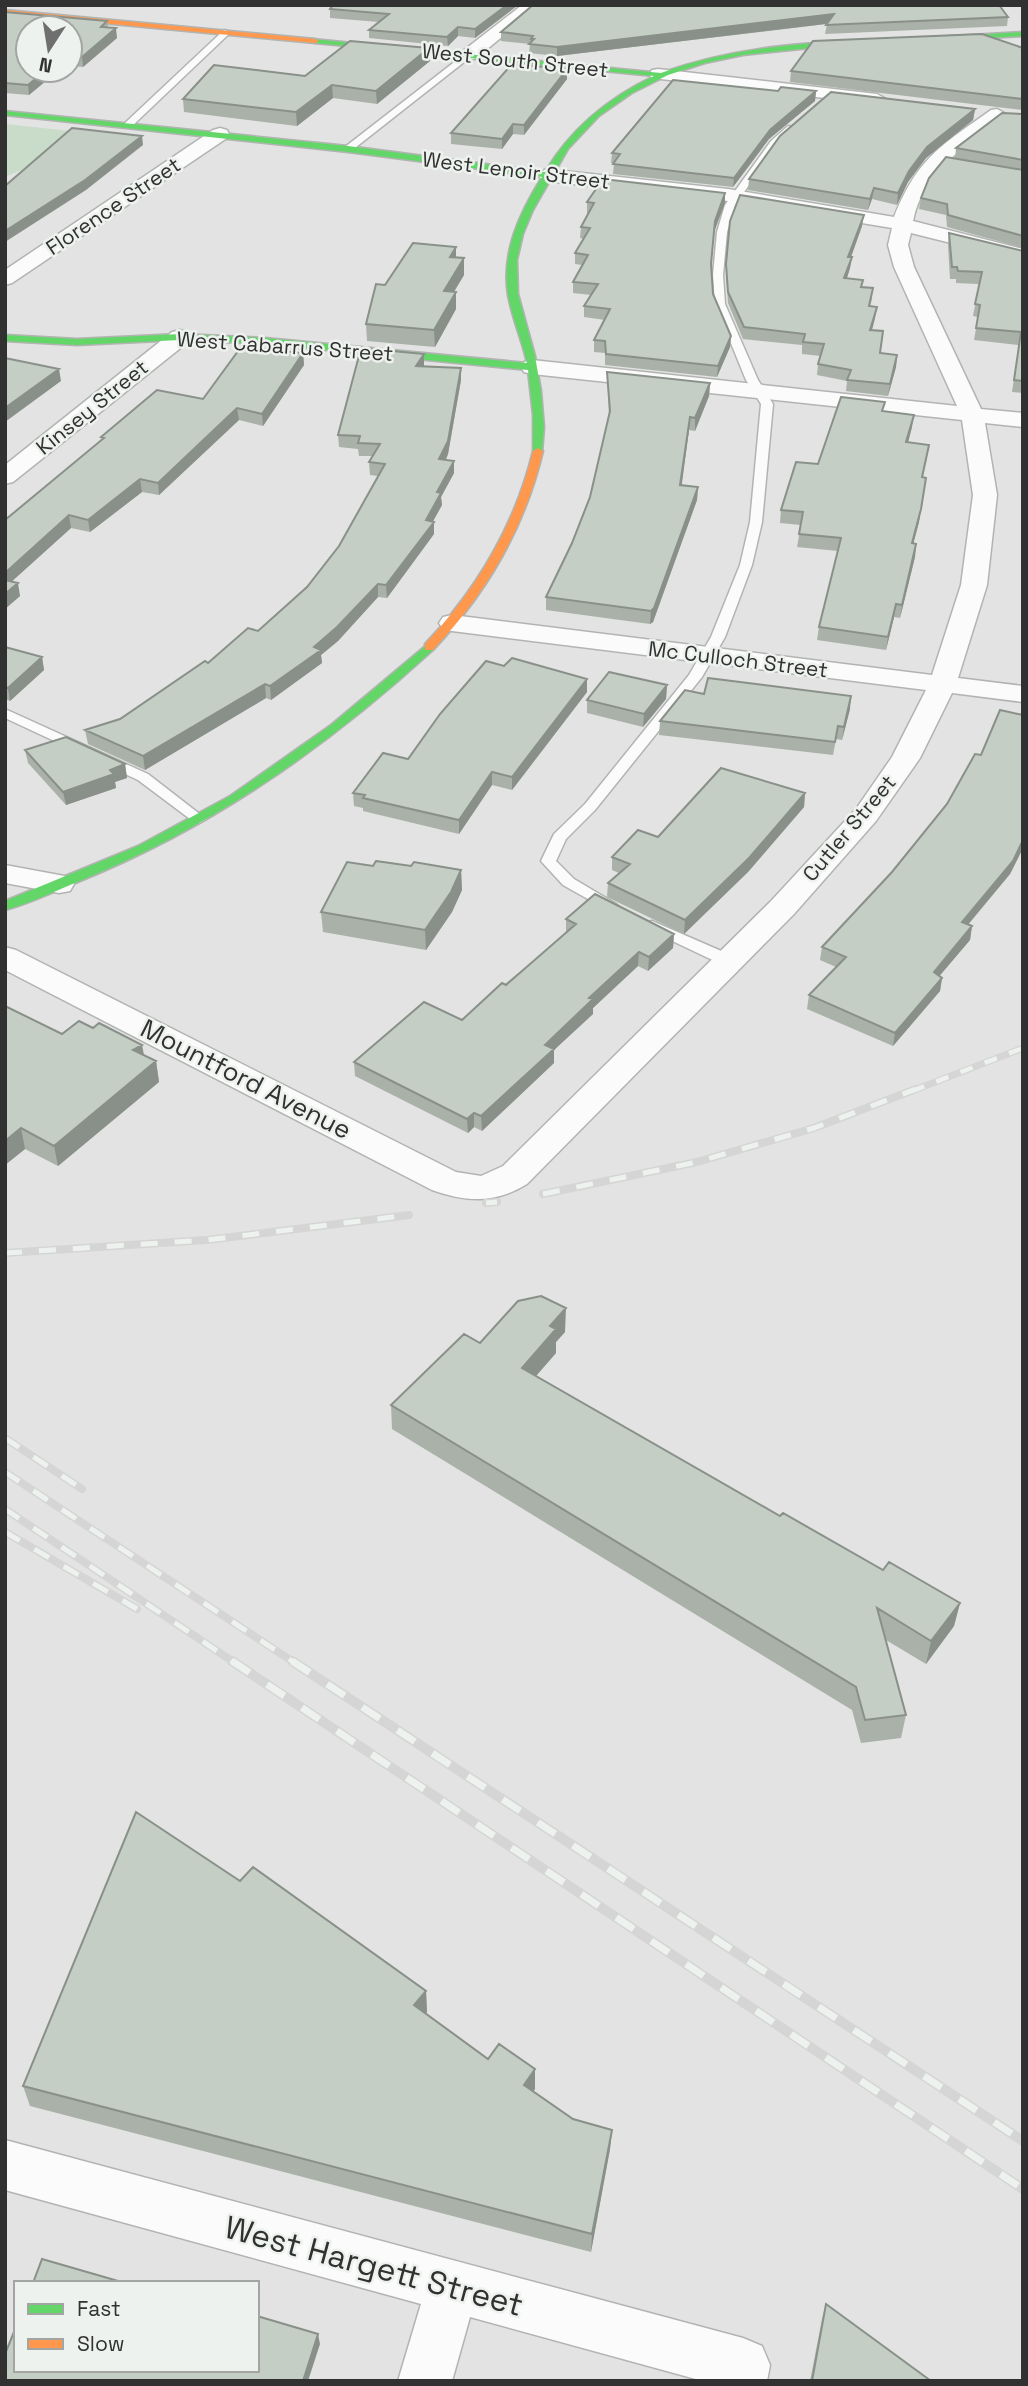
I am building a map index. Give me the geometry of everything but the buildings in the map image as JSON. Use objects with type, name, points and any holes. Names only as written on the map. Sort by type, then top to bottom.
[{"type":"street","points":[[469,55],[533,5]]},
{"type":"street","name":"West South Street","points":[[5,12],[659,74],[897,102]]},
{"type":"street","points":[[917,40],[1023,34]]},
{"type":"street","points":[[5,906],[123,858],[199,819],[306,752],[374,700],[452,624],[505,538],[526,494],[538,450],[533,367],[517,316],[511,271],[523,219],[546,175],[584,126],[643,81],[704,59],[764,47],[880,41]]},
{"type":"street","name":"West Lenoir Street","points":[[5,113],[220,134],[735,196],[902,223],[1023,254]]},
{"type":"street","name":"Cutler Street","points":[[489,1189],[503,1184],[515,1175],[541,1146],[783,907],[866,815],[906,758],[943,684],[974,585],[985,495],[972,414],[904,267],[898,245],[902,223],[917,185],[997,114]]},
{"type":"street","name":"Florence Street","points":[[5,279],[220,134]]},
{"type":"street","name":"West Cabarrus Street","points":[[5,338],[77,342],[180,337],[265,341],[1023,420]]},
{"type":"street","name":"Kinsey Street","points":[[5,477],[180,337]]},
{"type":"street","name":"Mc Culloch Street","points":[[452,624],[1023,694]]},
{"type":"street","points":[[5,874],[60,884]]},
{"type":"street","name":"Mountford Avenue","points":[[5,957],[461,1188],[489,1189]]},
{"type":"street","name":"West Hargett Street","points":[[5,2165],[452,2287],[741,2373]]},
{"type":"street","points":[[425,2381],[452,2287]]},
{"type":"lane","points":[[128,125],[227,32]]},
{"type":"lane","points":[[979,38],[996,46]]},
{"type":"lane","points":[[348,149],[469,55]]},
{"type":"lane","points":[[815,107],[832,94]]},
{"type":"lane","points":[[729,961],[576,890],[548,861],[551,849],[559,837],[590,807],[695,677],[718,637],[746,565],[757,522],[766,404],[752,380],[720,304],[718,275],[722,232],[735,196],[774,143],[798,122]]},
{"type":"lane","points":[[5,713],[143,777],[199,819]]},
{"type":"green space","points":[[5,124],[70,131],[26,168],[5,177]]},
{"type":"railway","points":[[912,1091],[1023,1048]]},
{"type":"railway","points":[[543,1194],[697,1162],[814,1128],[916,1089]]},
{"type":"railway","points":[[486,1203],[497,1202]]},
{"type":"railway","points":[[5,1253],[207,1240],[409,1215]]},
{"type":"railway","points":[[5,1438],[82,1489]]},
{"type":"railway","points":[[5,1472],[295,1663]]},
{"type":"railway","points":[[5,1509],[235,1663]]},
{"type":"railway","points":[[5,1532],[137,1609]]},
{"type":"railway","points":[[232,1661],[1023,2189]]},
{"type":"railway","points":[[292,1661],[1023,2141]]},
{"type":"traffic: fast","points":[[938,39],[1023,34]]},
{"type":"traffic: fast","points":[[315,41],[658,74]]},
{"type":"traffic: fast","points":[[538,451],[536,391],[530,356],[513,294],[512,260],[518,234],[528,210],[565,148],[597,114],[629,91],[665,74],[703,61],[743,53],[784,47],[864,42]]},
{"type":"traffic: fast","points":[[5,113],[348,149],[546,175]]},
{"type":"traffic: fast","points":[[5,338],[77,342],[180,337],[265,341],[532,367]]},
{"type":"traffic: fast","points":[[5,906],[143,849],[234,799],[269,777],[335,728],[429,647]]},
{"type":"traffic: slow","points":[[5,12],[315,41]]},
{"type":"traffic: slow","points":[[429,647],[465,606],[497,556],[523,503],[538,451]]}]
